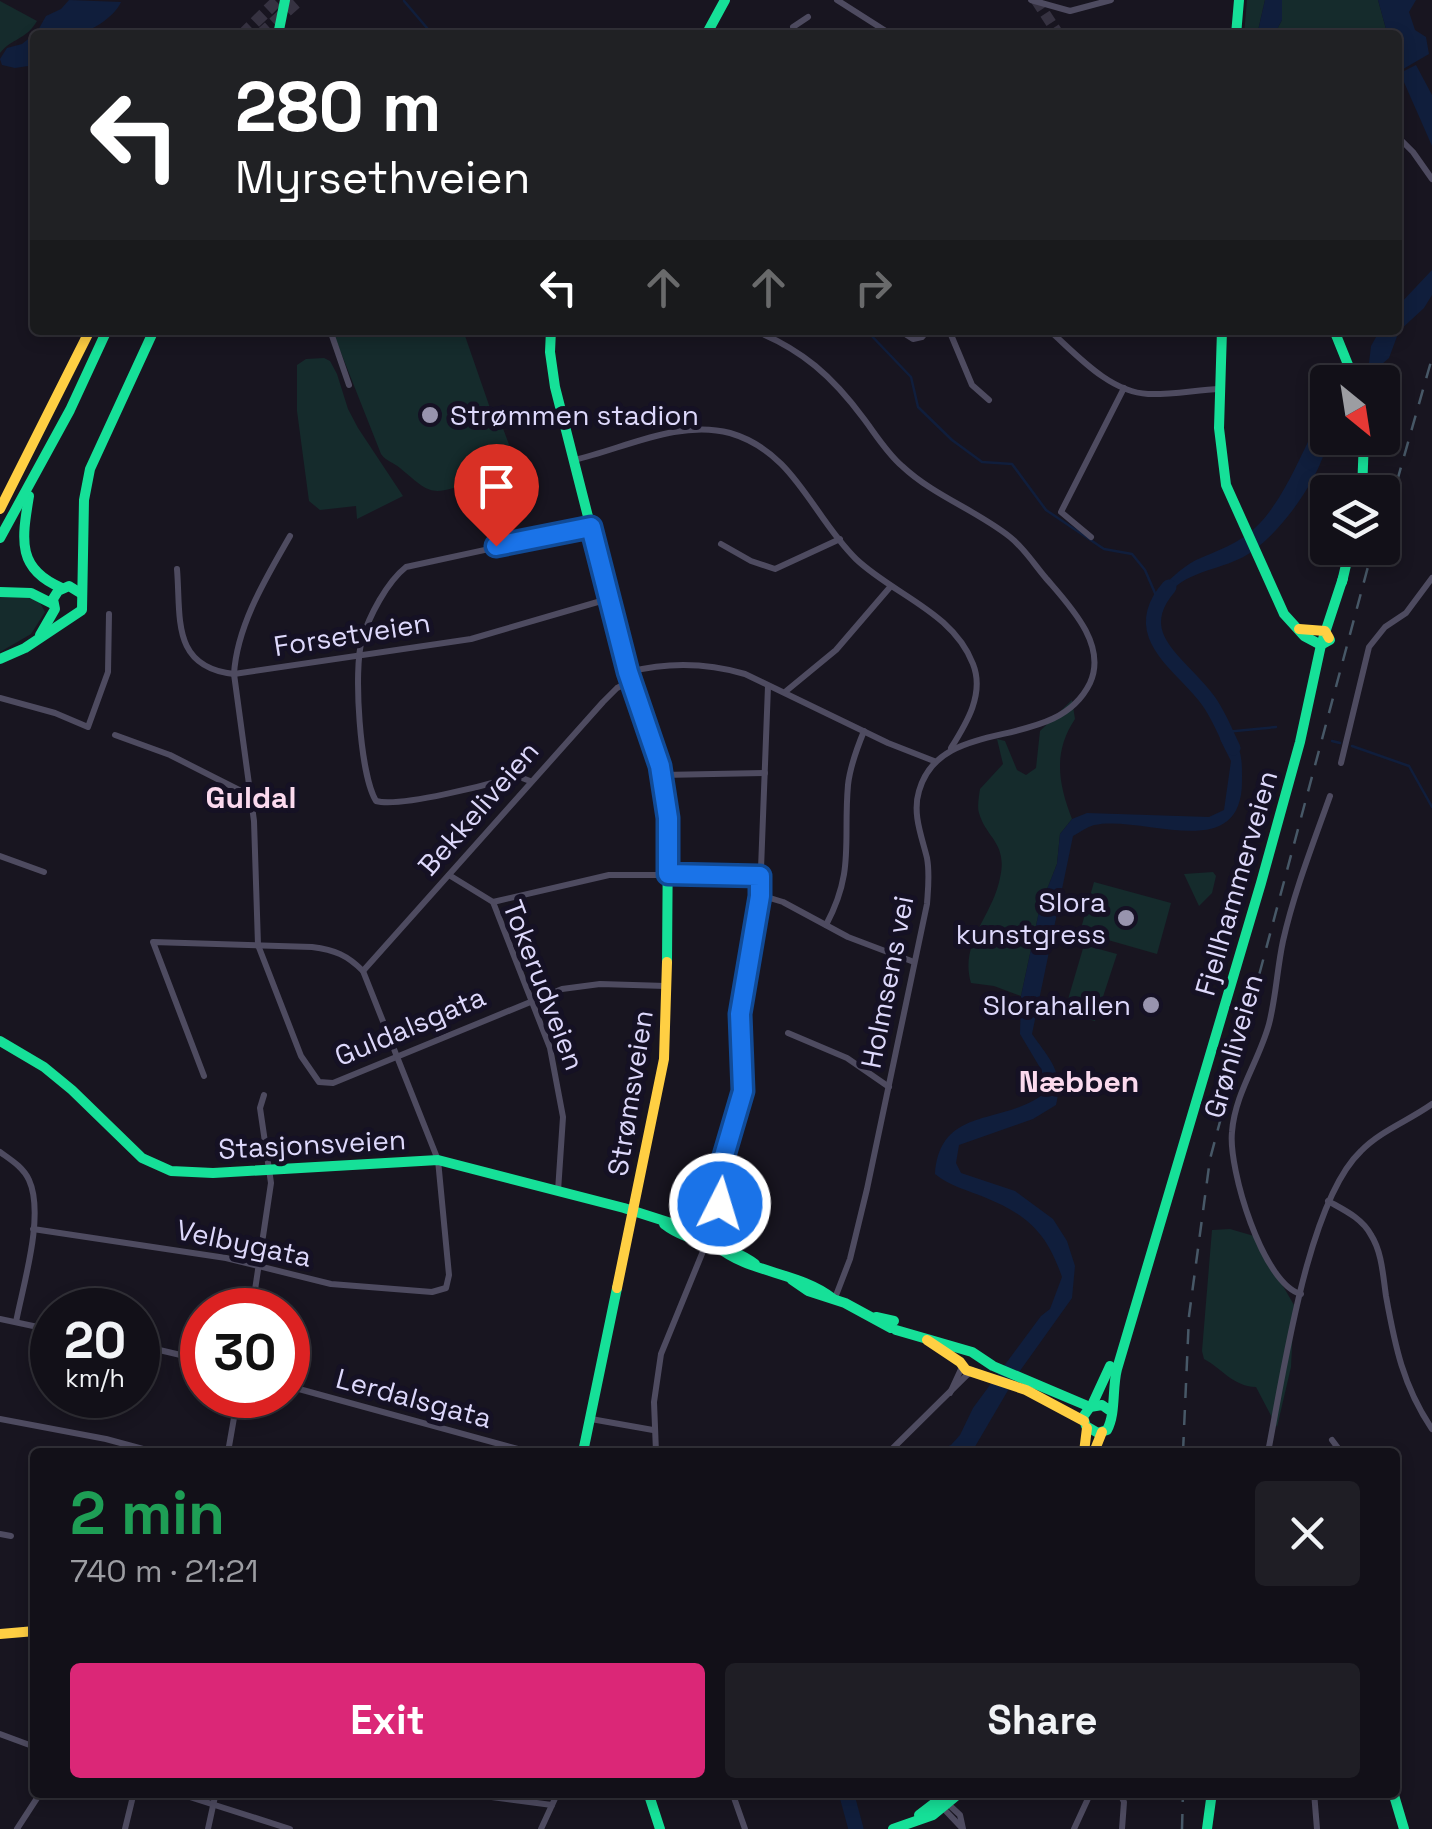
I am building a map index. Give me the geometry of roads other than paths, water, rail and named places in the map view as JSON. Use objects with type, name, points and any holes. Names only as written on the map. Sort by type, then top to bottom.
[{"type":"main road","points":[[279,30],[284,0]]},
{"type":"main road","points":[[709,30],[725,0]]},
{"type":"main road","points":[[1236,30],[1239,0]]},
{"type":"main road","points":[[0,509],[88,335]]},
{"type":"main road","points":[[0,538],[32,484],[104,335]]},
{"type":"main road","points":[[0,659],[82,610],[84,500],[90,469],[152,335]]},
{"type":"main road","name":"Strømsveien","points":[[551,335],[552,369],[574,460],[630,676],[662,775],[668,818],[666,1037],[584,1448]]},
{"type":"main road","points":[[1222,335],[1221,459],[1226,485],[1284,614],[1299,629],[1325,638]]},
{"type":"main road","points":[[1336,335],[1349,365]]},
{"type":"main road","points":[[32,484],[24,530],[31,571],[40,580],[76,588],[82,594]]},
{"type":"main road","points":[[36,640],[54,607],[55,595],[83,559]]},
{"type":"main road","name":"Fjellhammerveien","points":[[1096,1448],[1108,1423],[1112,1381],[1132,1327],[1142,1278],[1174,1170],[1210,1065],[1346,565]]},
{"type":"main road","points":[[0,592],[31,593],[64,617],[72,617]]},
{"type":"main road","name":"Stasjonsveien","points":[[0,1041],[62,1081],[148,1163],[190,1173],[438,1160],[634,1211],[682,1236],[706,1242],[726,1255],[823,1289],[834,1299],[1016,1382],[1068,1410],[1085,1425],[1108,1423],[1102,1405],[1091,1406],[1016,1382]]},
{"type":"main road","name":"Fjellhammerveien","points":[[1084,1448],[1091,1406],[1142,1278]]},
{"type":"main road","points":[[0,1634],[30,1631]]},
{"type":"main road","points":[[650,1798],[660,1829]]},
{"type":"main road","points":[[1206,1829],[1211,1798]]},
{"type":"main road","points":[[1395,1798],[1404,1829]]},
{"type":"main road","points":[[893,1829],[946,1801]]},
{"type":"street","points":[[837,0],[884,30]]},
{"type":"street","points":[[1031,0],[1070,11],[1111,0]]},
{"type":"street","points":[[794,30],[793,27],[808,17]]},
{"type":"street","points":[[1402,142],[1432,179]]},
{"type":"street","points":[[332,335],[349,385]]},
{"type":"street","points":[[765,335],[821,368],[904,468],[1011,538],[1075,612],[1088,636],[1094,665],[1091,680],[1074,704],[1042,724],[950,748]]},
{"type":"street","points":[[950,335],[972,385],[989,400]]},
{"type":"street","points":[[1055,335],[1091,367],[1124,388],[1148,394],[1220,389]]},
{"type":"street","points":[[1091,537],[1061,512],[1124,388]]},
{"type":"street","points":[[574,460],[683,431],[728,433],[755,443],[776,457],[860,562],[956,634],[974,665],[977,688],[974,704],[950,748],[934,761],[745,674],[675,665],[630,676]]},
{"type":"street","points":[[530,781],[518,776],[380,803],[372,795],[364,749],[358,657],[368,625],[406,567],[591,527]]},
{"type":"street","name":"Guldalsgata","points":[[290,536],[266,576],[244,629],[235,654],[234,674],[256,842],[258,945],[288,1029],[319,1082],[333,1083],[531,1000],[586,985],[668,986]]},
{"type":"street","points":[[722,544],[751,561],[775,569],[840,539]]},
{"type":"street","points":[[177,569],[185,646],[206,668],[234,674]]},
{"type":"street","points":[[1342,763],[1369,646],[1385,627],[1406,614],[1432,578]]},
{"type":"street","points":[[785,692],[836,650],[891,586]]},
{"type":"street","name":"Forsetveien","points":[[234,674],[489,635],[609,599]]},
{"type":"street","points":[[0,698],[55,712],[88,727],[108,672],[109,614]]},
{"type":"street","name":"Bekkeliveien","points":[[364,971],[530,781],[630,676]]},
{"type":"street","points":[[656,1448],[656,1384],[664,1342],[719,1210],[721,1166],[743,1091],[740,1014],[760,896],[768,686]]},
{"type":"street","points":[[826,925],[843,890],[848,784],[864,731]]},
{"type":"street","points":[[115,735],[170,755],[251,796]]},
{"type":"street","name":"Holmsens vei","points":[[834,1299],[864,1206],[927,904],[929,878],[916,803],[934,761]]},
{"type":"street","points":[[662,775],[765,773]]},
{"type":"street","name":"Grønliveien","points":[[1300,1294],[1285,1285],[1251,1226],[1233,1159],[1231,1134],[1250,1068],[1270,1020],[1292,908],[1330,796]]},
{"type":"street","points":[[0,856],[44,872]]},
{"type":"street","points":[[493,902],[609,874],[760,876]]},
{"type":"street","name":"Tokerudveien","points":[[449,875],[493,902],[550,1048],[562,1099],[563,1156],[558,1192]]},
{"type":"street","points":[[760,896],[783,902],[863,943],[914,962]]},
{"type":"street","points":[[204,1076],[153,942],[334,950],[364,971],[438,1160]]},
{"type":"street","points":[[788,1034],[847,1058],[889,1087]]},
{"type":"street","points":[[256,1288],[270,1168],[260,1108],[264,1094]]},
{"type":"street","points":[[1269,1448],[1300,1294],[1328,1201],[1363,1148],[1432,1104]]},
{"type":"street","points":[[0,1152],[23,1170],[31,1183],[33,1229],[16,1322]]},
{"type":"street","name":"Velbygata","points":[[33,1229],[260,1266],[346,1286],[432,1292],[446,1288],[448,1275],[438,1160]]},
{"type":"street","points":[[1328,1201],[1356,1218],[1372,1236],[1399,1366],[1432,1429]]},
{"type":"street","points":[[0,1319],[30,1325]]},
{"type":"street","points":[[893,1448],[950,1395],[969,1363]]},
{"type":"street","name":"Lerdalsgata","points":[[310,1392],[514,1448]]},
{"type":"street","points":[[229,1448],[234,1418]]},
{"type":"street","points":[[590,1418],[654,1430]]},
{"type":"street","points":[[0,1419],[139,1448]]},
{"type":"street","points":[[1332,1440],[1338,1448]]},
{"type":"street","points":[[0,1534],[12,1536]]},
{"type":"street","points":[[0,1734],[30,1745]]},
{"type":"street","points":[[17,1829],[36,1798]]},
{"type":"street","points":[[126,1829],[133,1798]]},
{"type":"street","points":[[192,1798],[290,1829]]},
{"type":"street","points":[[208,1829],[215,1798]]},
{"type":"street","points":[[496,1798],[552,1806]]},
{"type":"street","points":[[541,1829],[555,1798]]},
{"type":"street","points":[[734,1798],[745,1829]]},
{"type":"street","points":[[1074,1829],[1087,1798]]},
{"type":"street","points":[[1122,1798],[1122,1829]]},
{"type":"street","points":[[1314,1798],[1317,1829]]},
{"type":"street","points":[[946,1801],[962,1829]]},
{"type":"street","points":[[247,1816],[253,1829]]},
{"type":"water","points":[[69,0],[121,2],[107,19],[89,30],[38,30],[46,16]]},
{"type":"water","points":[[1265,0],[1282,0],[1282,20],[1277,30],[1258,30]]},
{"type":"water","points":[[1378,0],[1416,0],[1409,12],[1415,30],[1426,37],[1429,54],[1402,70],[1402,30],[1386,29]]},
{"type":"water","points":[[30,38],[30,66],[2,65],[0,59],[7,48]]},
{"type":"water","points":[[1416,65],[1432,95],[1432,146],[1402,78],[1402,72]]},
{"type":"water","points":[[1432,270],[1432,295],[1402,328],[1402,302]]},
{"type":"water","points":[[1377,335],[1398,335],[1389,358],[1381,365],[1366,365]]},
{"type":"water","points":[[1310,438],[1310,455],[1323,455],[1315,475],[1310,475],[1307,489],[1282,524],[1253,551],[1176,586],[1162,605],[1154,594],[1184,567],[1256,527],[1286,485]]},
{"type":"water","points":[[1225,732],[1231,737],[1238,748],[1242,773],[1238,807],[1226,822],[1186,831],[1114,823],[1094,825],[1073,836],[1032,1034],[1057,1074],[1056,1105],[1033,1119],[959,1145],[956,1163],[961,1173],[1015,1191],[1053,1219],[1067,1241],[1075,1266],[1072,1298],[1017,1375],[974,1448],[943,1448],[960,1435],[973,1408],[1050,1309],[1062,1277],[1050,1248],[1034,1227],[999,1204],[935,1174],[939,1153],[960,1128],[1041,1096],[1042,1071],[1020,1034],[1021,996],[1040,907],[1057,864],[1060,834],[1072,819],[1087,813],[1209,817],[1224,810],[1231,761],[1220,739]]},
{"type":"waterway","points":[[404,1],[429,30]]},
{"type":"waterway","points":[[871,335],[911,377],[918,407],[952,440],[982,462],[1012,464],[1046,510],[1104,549],[1132,554],[1145,570],[1158,600]]},
{"type":"waterway","points":[[1169,587],[1157,604],[1155,634],[1162,648],[1211,704],[1233,748]]},
{"type":"waterway","points":[[1225,732],[1276,727]]},
{"type":"waterway","points":[[1332,741],[1340,743]]},
{"type":"waterway","points":[[1352,746],[1409,766],[1432,807]]},
{"type":"waterway","points":[[848,1798],[856,1829]]},
{"type":"tunnel","points":[[247,30],[278,0]]},
{"type":"tunnel","points":[[266,30],[299,0]]},
{"type":"tunnel","points":[[1036,0],[1056,30]]},
{"type":"railway","points":[[1399,475],[1432,358]]},
{"type":"railway","points":[[1183,1448],[1189,1316],[1210,1159],[1368,565]]},
{"type":"railway","points":[[1182,1829],[1183,1798]]},
{"type":"place","name":"Strømmen stadion","points":[[430,415]]},
{"type":"place","name":"Slora kunstgress","points":[[1126,918]]},
{"type":"place","name":"Slorahallen","points":[[1151,1005]]},
{"type":"district","name":"Guldal","points":[[251,797]]},
{"type":"district","name":"Næbben","points":[[1079,1081]]}]
